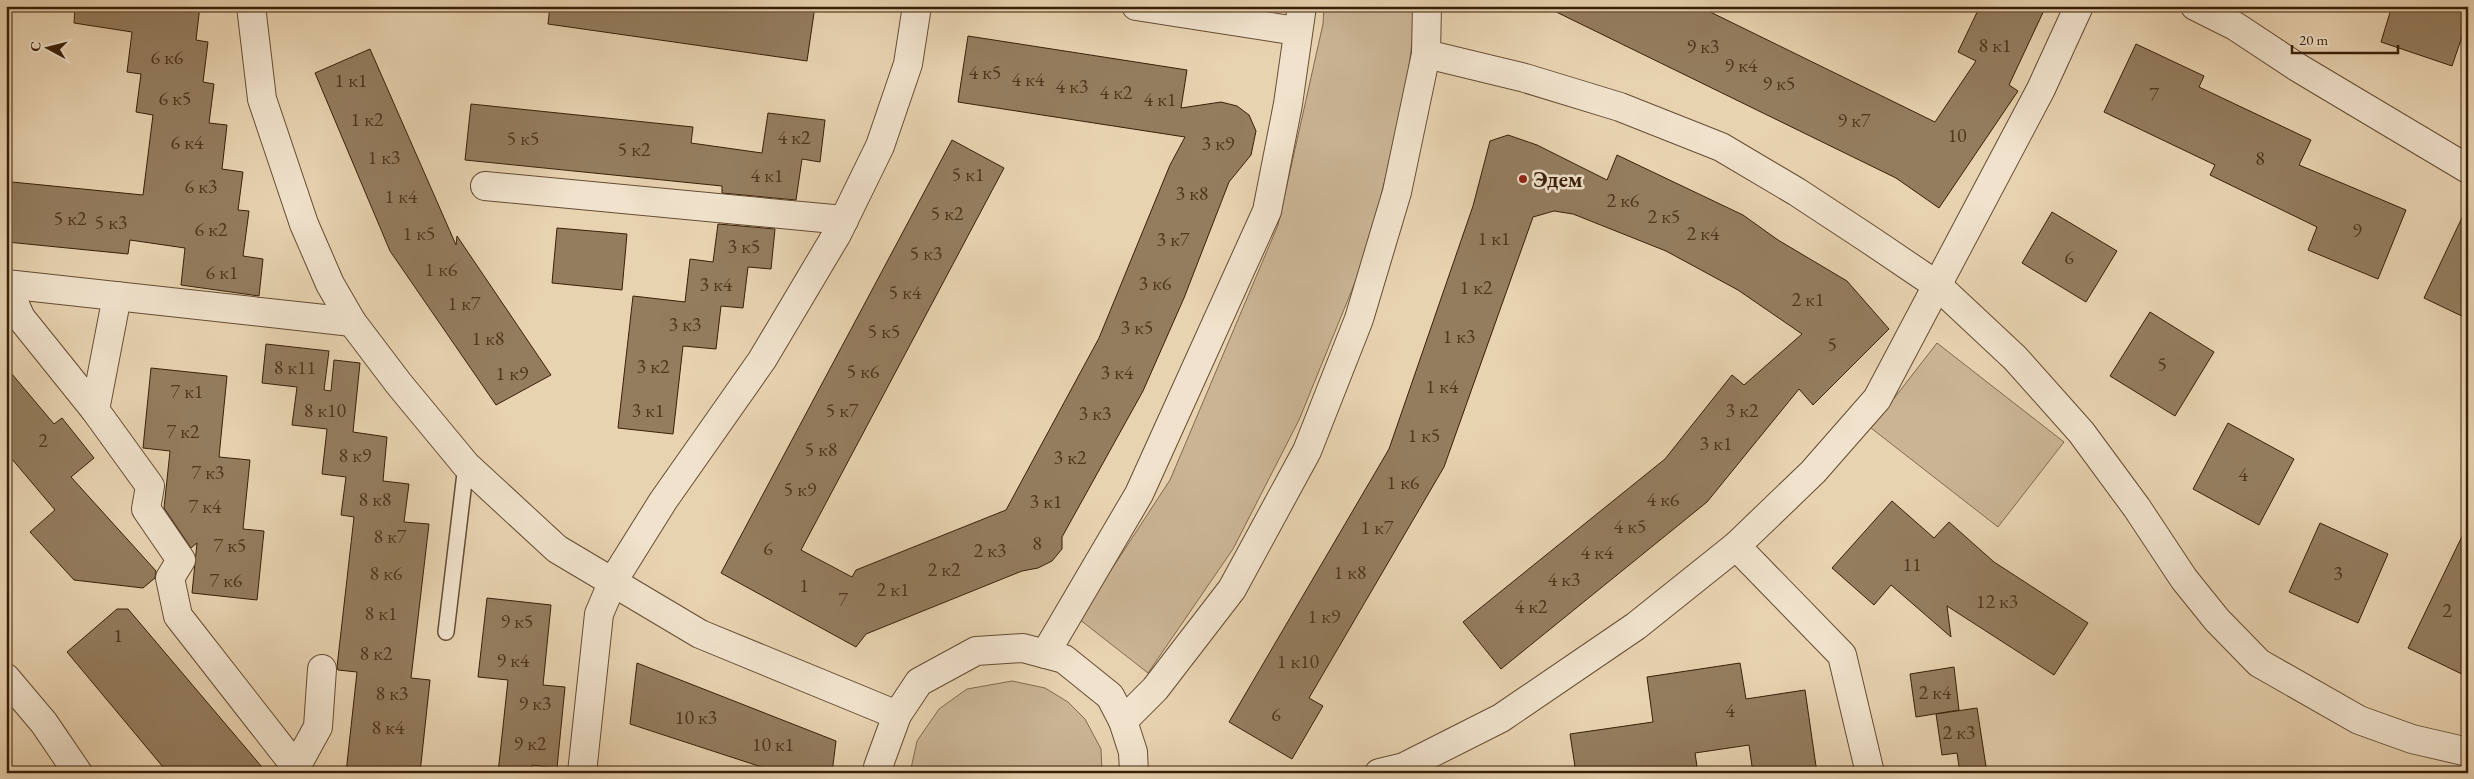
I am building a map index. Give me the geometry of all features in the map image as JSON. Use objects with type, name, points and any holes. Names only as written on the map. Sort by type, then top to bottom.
[{"type":"street","points":[[251,6],[262,99],[304,224],[330,284],[352,322],[399,384],[466,465],[557,549],[700,634],[897,715]]},
{"type":"street","points":[[582,773],[599,614],[613,581],[663,501],[762,360],[844,220],[880,146],[908,64],[916,6]]},
{"type":"street","points":[[1045,654],[1139,494],[1267,211],[1288,104],[1300,19],[1136,6]]},
{"type":"street","points":[[1123,721],[1155,689],[1232,589],[1307,452],[1362,310],[1397,192],[1426,54],[1427,6]]},
{"type":"street","points":[[1397,771],[1501,718],[1636,626],[1736,546],[1813,472],[1877,399],[2041,89],[2079,6]]},
{"type":"street","points":[[2195,6],[2235,26],[2297,67],[2468,169]]},
{"type":"street","points":[[1426,54],[1525,78],[1610,104],[1721,147],[1797,192],[1938,286],[2015,358],[2081,432],[2137,508],[2184,579],[2216,620],[2259,663],[2359,720],[2412,739],[2468,752]]},
{"type":"street","points":[[485,186],[844,220]]},
{"type":"street","points":[[322,669],[318,727],[298,770],[178,616],[170,578],[181,560],[146,509],[150,486],[95,410],[21,318],[6,284],[352,322]]},
{"type":"street","points":[[95,410],[117,296]]},
{"type":"street","points":[[1736,546],[1842,655],[1870,773]]},
{"type":"street","points":[[878,773],[878,767],[897,715],[919,682],[976,651],[1023,648],[1064,659],[1110,696],[1123,721],[1133,752],[1134,773]]},
{"type":"street","points":[[6,678],[44,723],[78,773]]},
{"type":"lane","points":[[446,632],[466,465]]},
{"type":"shaded area","points":[[1324,6],[1417,6],[1406,88],[1369,248],[1299,420],[1233,549],[1148,673],[1079,619],[1170,480],[1278,225],[1323,24]]},
{"type":"shaded area","points":[[1937,343],[2064,442],[1998,527],[1871,428]]},
{"type":"shaded area","points":[[1012,681],[1045,688],[1068,702],[1085,719],[1101,749],[1102,773],[910,773],[917,741],[939,709],[967,689]]},
{"type":"building","points":[[75,6],[200,6],[196,40],[208,42],[203,82],[214,84],[209,123],[227,125],[222,169],[243,172],[238,210],[249,211],[243,256],[263,259],[259,296],[181,285],[185,248],[130,240],[128,254],[7,242],[12,182],[143,195],[153,115],[136,112],[141,74],[127,72],[132,32],[74,23]]},
{"type":"building","points":[[550,6],[815,6],[807,61],[548,24]]},
{"type":"building","points":[[1544,6],[1698,6],[1935,122],[1976,61],[1958,52],[1980,6],[2046,6],[2009,85],[2018,91],[1939,208],[1896,178]]},
{"type":"building","points":[[2392,6],[2468,6],[2468,19],[2452,66],[2381,42]]},
{"type":"building","points":[[968,36],[1187,70],[1181,108],[1221,102],[1237,106],[1249,115],[1256,131],[1251,155],[1229,182],[1184,298],[1143,391],[1062,537],[1062,549],[1052,561],[1038,568],[1022,571],[866,634],[856,647],[721,573],[952,140],[1004,168],[801,550],[852,577],[856,570],[1006,510],[1099,338],[1170,165],[1185,137],[958,102]]},
{"type":"building","points":[[2136,44],[2204,76],[2199,87],[2311,140],[2299,165],[2406,210],[2378,279],[2308,250],[2317,227],[2210,175],[2215,165],[2104,112]]},
{"type":"building","points":[[370,49],[456,245],[457,236],[551,375],[496,405],[390,251],[315,73]]},
{"type":"building","points":[[471,104],[693,127],[691,143],[762,153],[768,113],[825,120],[820,162],[802,159],[796,200],[722,193],[722,186],[465,160]]},
{"type":"building","points":[[1508,135],[1537,145],[1607,180],[1617,155],[1743,215],[1778,240],[1847,281],[1889,329],[1813,405],[1799,389],[1707,502],[1501,669],[1463,622],[1665,459],[1732,375],[1744,385],[1802,334],[1738,290],[1666,251],[1573,214],[1554,211],[1533,217],[1444,467],[1309,698],[1323,706],[1292,759],[1229,722],[1389,449],[1473,206],[1490,141]]},
{"type":"building","points":[[2468,205],[2468,319],[2424,298]]},
{"type":"building","points":[[2052,212],[2117,251],[2086,302],[2022,263]]},
{"type":"building","points":[[718,224],[775,229],[771,269],[748,267],[743,308],[721,306],[716,349],[683,346],[673,434],[618,428],[633,296],[685,302],[690,259],[713,262]]},
{"type":"building","points":[[557,228],[627,234],[622,290],[552,283]]},
{"type":"building","points":[[2150,312],[2214,352],[2175,416],[2110,376]]},
{"type":"building","points":[[266,344],[329,351],[324,390],[331,391],[334,360],[360,363],[353,432],[387,437],[383,481],[409,484],[404,522],[429,524],[411,678],[430,680],[420,773],[346,773],[357,672],[338,670],[337,667],[354,517],[341,515],[346,477],[322,474],[327,429],[292,425],[297,387],[262,383]]},
{"type":"building","points":[[6,367],[54,424],[62,418],[94,458],[71,477],[156,571],[155,578],[143,588],[74,580],[30,532],[55,510],[6,452]]},
{"type":"building","points":[[151,368],[227,376],[219,457],[250,460],[243,529],[264,531],[257,600],[192,593],[197,543],[191,548],[164,508],[170,451],[143,448]]},
{"type":"building","points":[[2228,423],[2294,459],[2259,525],[2193,489]]},
{"type":"building","points":[[1892,501],[1934,538],[1949,522],[1994,562],[2088,623],[2054,675],[1947,606],[1951,637],[1891,585],[1874,605],[1832,568]]},
{"type":"building","points":[[2320,523],[2388,554],[2358,623],[2289,592]]},
{"type":"building","points":[[2468,524],[2468,677],[2408,648]]},
{"type":"building","points":[[487,598],[551,605],[543,685],[565,687],[557,768],[532,765],[531,773],[498,773],[508,680],[478,677]]},
{"type":"building","points":[[117,609],[128,609],[267,773],[168,773],[67,652]]},
{"type":"building","points":[[637,663],[836,741],[832,773],[780,773],[630,724]]},
{"type":"building","points":[[1740,663],[1746,699],[1805,690],[1817,773],[1753,773],[1749,745],[1695,753],[1698,773],[1576,773],[1570,734],[1653,722],[1647,677]]},
{"type":"building","points":[[1954,667],[1959,710],[1916,717],[1910,674]]},
{"type":"building","points":[[1977,708],[1987,773],[1960,773],[1957,753],[1942,755],[1936,714]]},
{"type":"place","name":"Эдем","points":[[1523,179]]}]
